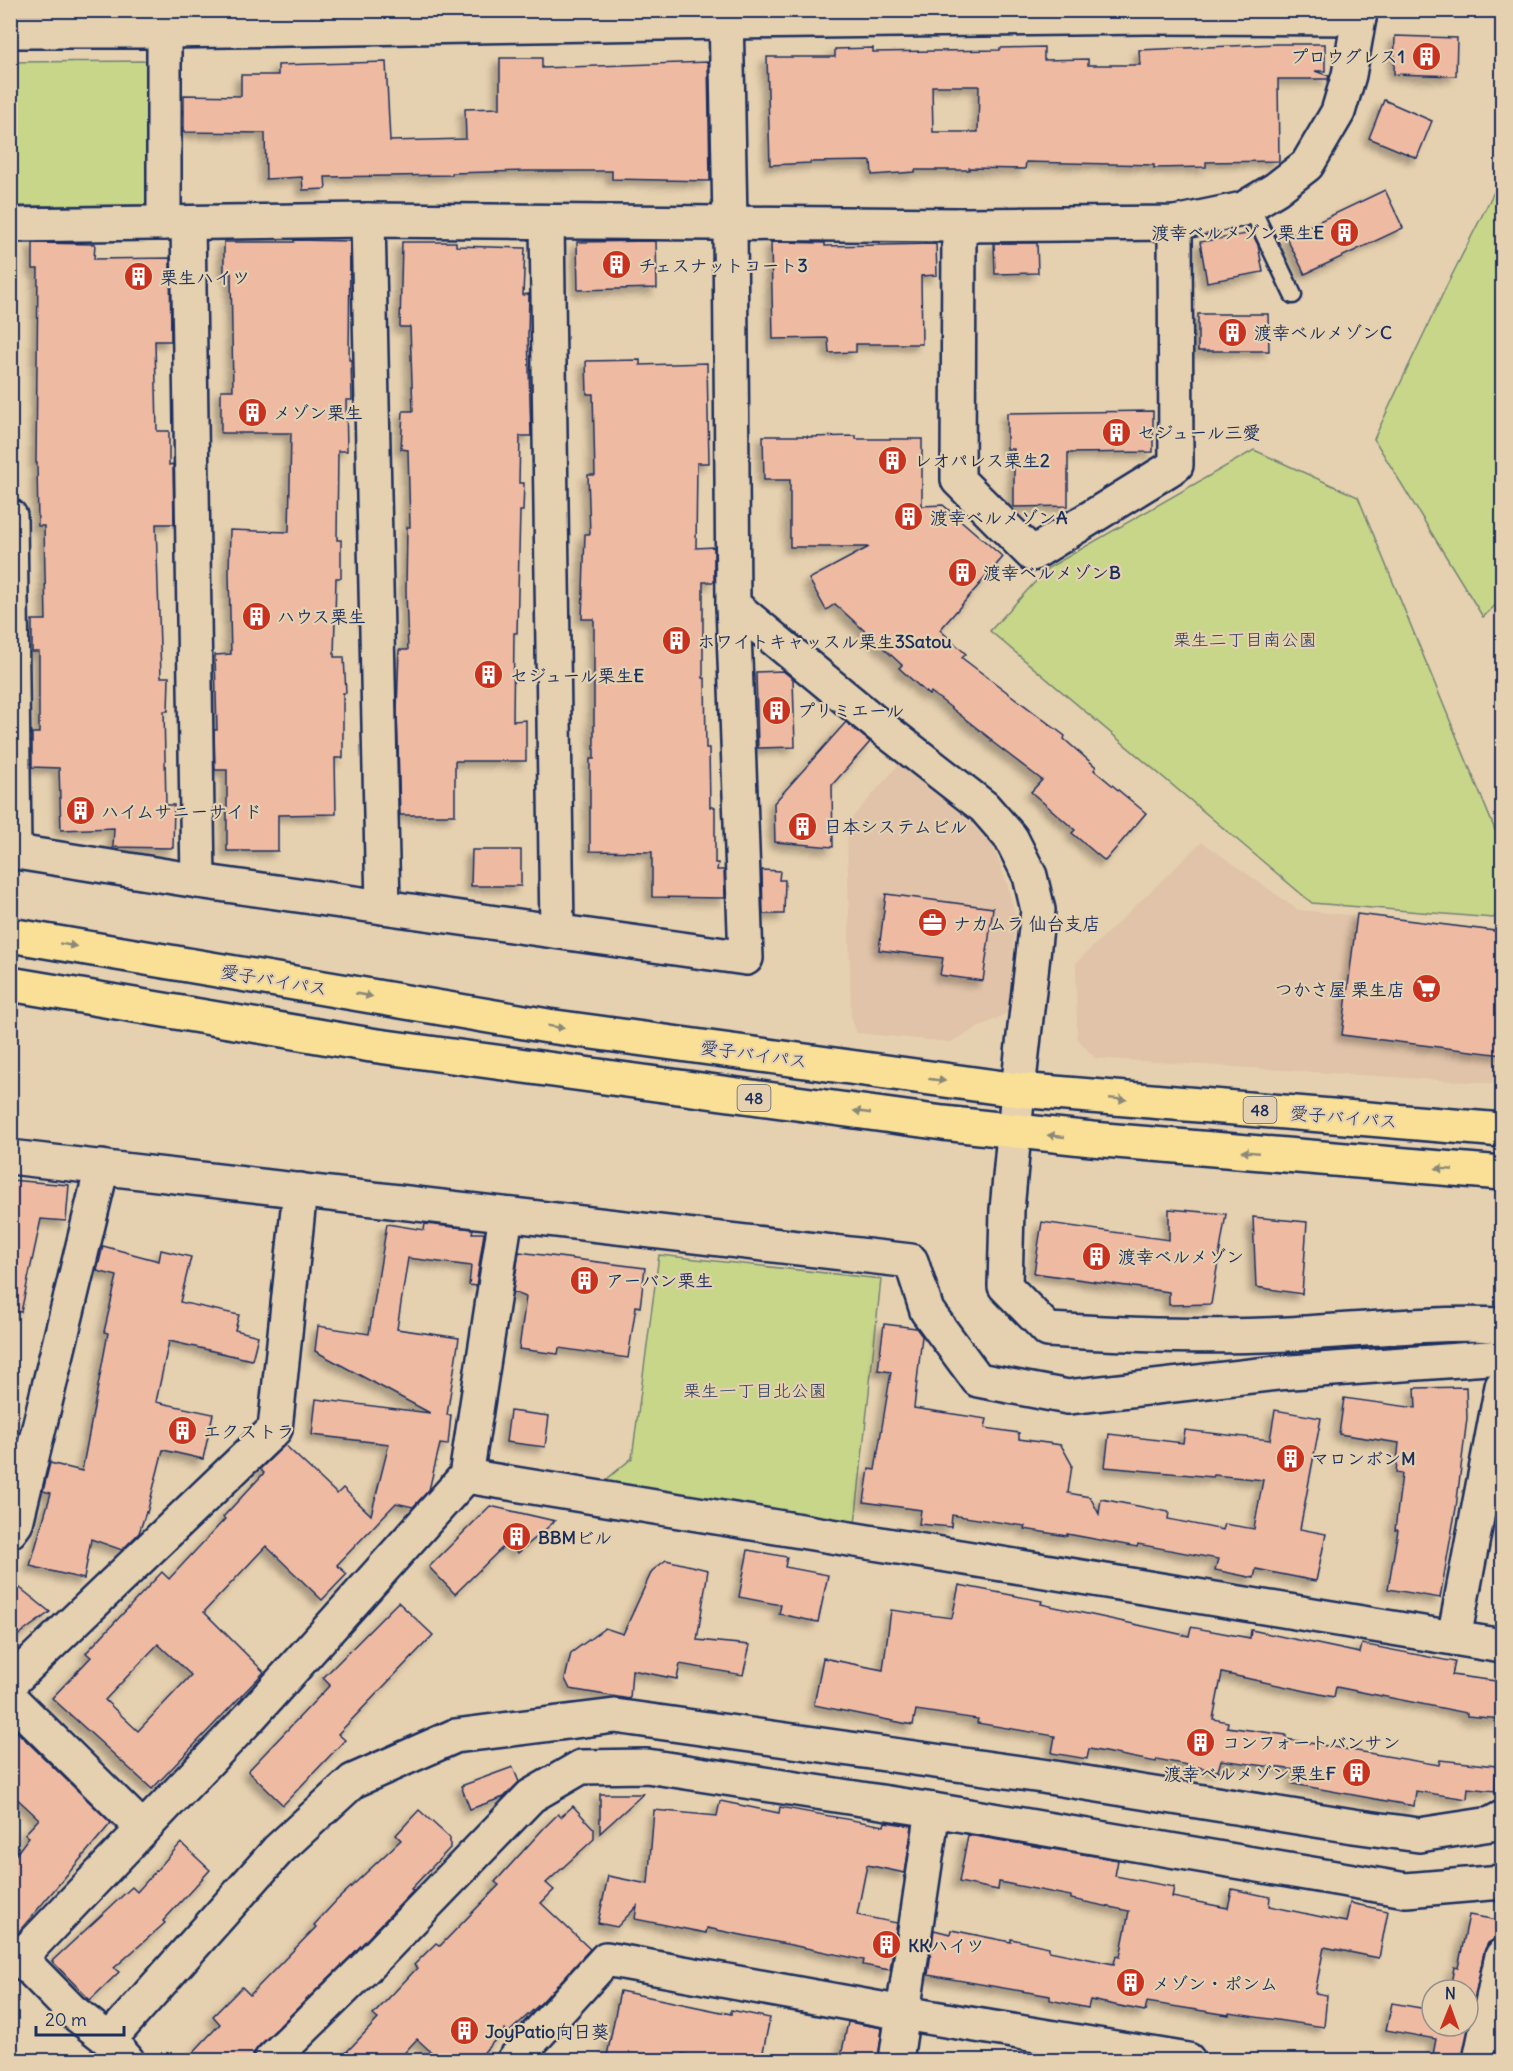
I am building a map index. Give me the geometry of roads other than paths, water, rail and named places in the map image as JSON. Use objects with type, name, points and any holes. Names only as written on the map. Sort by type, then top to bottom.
[{"type":"highway","name":"愛子バイパス","points":[[10,935],[548,1026],[1018,1090],[1503,1130]]},
{"type":"highway","name":"48","points":[[10,984],[371,1045],[1014,1131],[1503,1173]]},
{"type":"street","points":[[10,31],[164,31],[726,16],[1359,14],[1349,75],[1338,112],[1307,165],[1276,189],[1243,209],[1175,223],[959,225],[368,220],[10,225]]},
{"type":"street","points":[[10,516],[12,851],[198,881],[746,958],[733,606],[726,16]]},
{"type":"street","points":[[164,31],[176,223],[198,881]]},
{"type":"street","points":[[368,220],[383,907]]},
{"type":"street","points":[[547,223],[557,931]]},
{"type":"street","points":[[959,225],[958,480],[1032,554],[1176,465],[1175,223]]},
{"type":"street","points":[[733,606],[871,719],[984,807],[1011,838],[1030,876],[1038,910],[1007,1210],[1005,1286],[1048,1330],[1144,1336],[1286,1334],[1457,1323],[1503,1325]]},
{"type":"street","points":[[10,1157],[911,1261],[927,1311],[978,1380],[1068,1397],[1277,1373],[1503,1357]]},
{"type":"street","points":[[10,1531],[16,1523],[102,1167]]},
{"type":"street","points":[[10,1683],[275,1429],[300,1190]]},
{"type":"street","points":[[506,1215],[466,1476],[249,1718],[15,1956],[72,2011],[118,2050],[278,1850],[353,1781],[455,1736],[615,1716],[1042,1776],[1419,1835],[1491,1824],[1503,1818]]},
{"type":"street","points":[[1454,1638],[1503,1386]]},
{"type":"street","points":[[466,1476],[1503,1646]]},
{"type":"street","points":[[10,1698],[142,1828]]},
{"type":"street","points":[[271,2061],[364,1969],[531,1796],[581,1767],[647,1766],[933,1810],[1406,1890],[1503,1882]]},
{"type":"street","points":[[896,2061],[933,1810]]},
{"type":"street","points":[[1480,2061],[1503,1956]]},
{"type":"street","points":[[514,2061],[606,1959],[903,2013],[1188,2061]]},
{"type":"lane","points":[[1250,205],[1293,295]]},
{"type":"place","name":"プロウグレス1","points":[[1426,56]]},
{"type":"place","name":"渡幸ベルメゾン栗生E","points":[[1345,232]]},
{"type":"place","name":"チェスナットコート3","points":[[617,265]]},
{"type":"place","name":"栗生ハイツ","points":[[139,277]]},
{"type":"place","name":"渡幸ベルメゾンC","points":[[1233,332]]},
{"type":"place","name":"メゾン栗生","points":[[252,412]]},
{"type":"place","name":"セジュール三愛","points":[[1116,432]]},
{"type":"place","name":"レオパレス栗生2","points":[[893,460]]},
{"type":"place","name":"渡幸ベルメゾンA","points":[[909,517]]},
{"type":"place","name":"渡幸ベルメゾンB","points":[[962,572]]},
{"type":"place","name":"ハウス栗生","points":[[256,616]]},
{"type":"place","name":"ホワイトキャッスル栗生3Satou","points":[[676,641]]},
{"type":"place","name":"セジュール栗生E","points":[[489,675]]},
{"type":"place","name":"プリミエール","points":[[776,710]]},
{"type":"place","name":"ハイムサニーサイド","points":[[80,811]]},
{"type":"place","name":"日本システムビル","points":[[803,826]]},
{"type":"place","name":"ナカムラ 仙台支店","points":[[932,923]]},
{"type":"place","name":"つかさ屋 栗生店","points":[[1426,989]]},
{"type":"place","name":"渡幸ベルメゾン","points":[[1097,1256]]},
{"type":"place","name":"アーバン栗生","points":[[585,1280]]},
{"type":"place","name":"エクストラ","points":[[182,1431]]},
{"type":"place","name":"マロンボンM","points":[[1290,1458]]},
{"type":"place","name":"BBMビル","points":[[517,1537]]},
{"type":"place","name":"コンフォートバンサン","points":[[1201,1742]]},
{"type":"place","name":"渡幸ベルメゾン栗生F","points":[[1357,1773]]},
{"type":"place","name":"KKハイツ","points":[[887,1945]]},
{"type":"place","name":"メゾン・ポンム","points":[[1131,1983]]},
{"type":"place","name":"JoyPatio向日葵","points":[[464,2031]]},
{"type":"park label","name":"栗生二丁目南公園","points":[[1245,639]]},
{"type":"park label","name":"栗生一丁目北公園","points":[[755,1390]]}]
